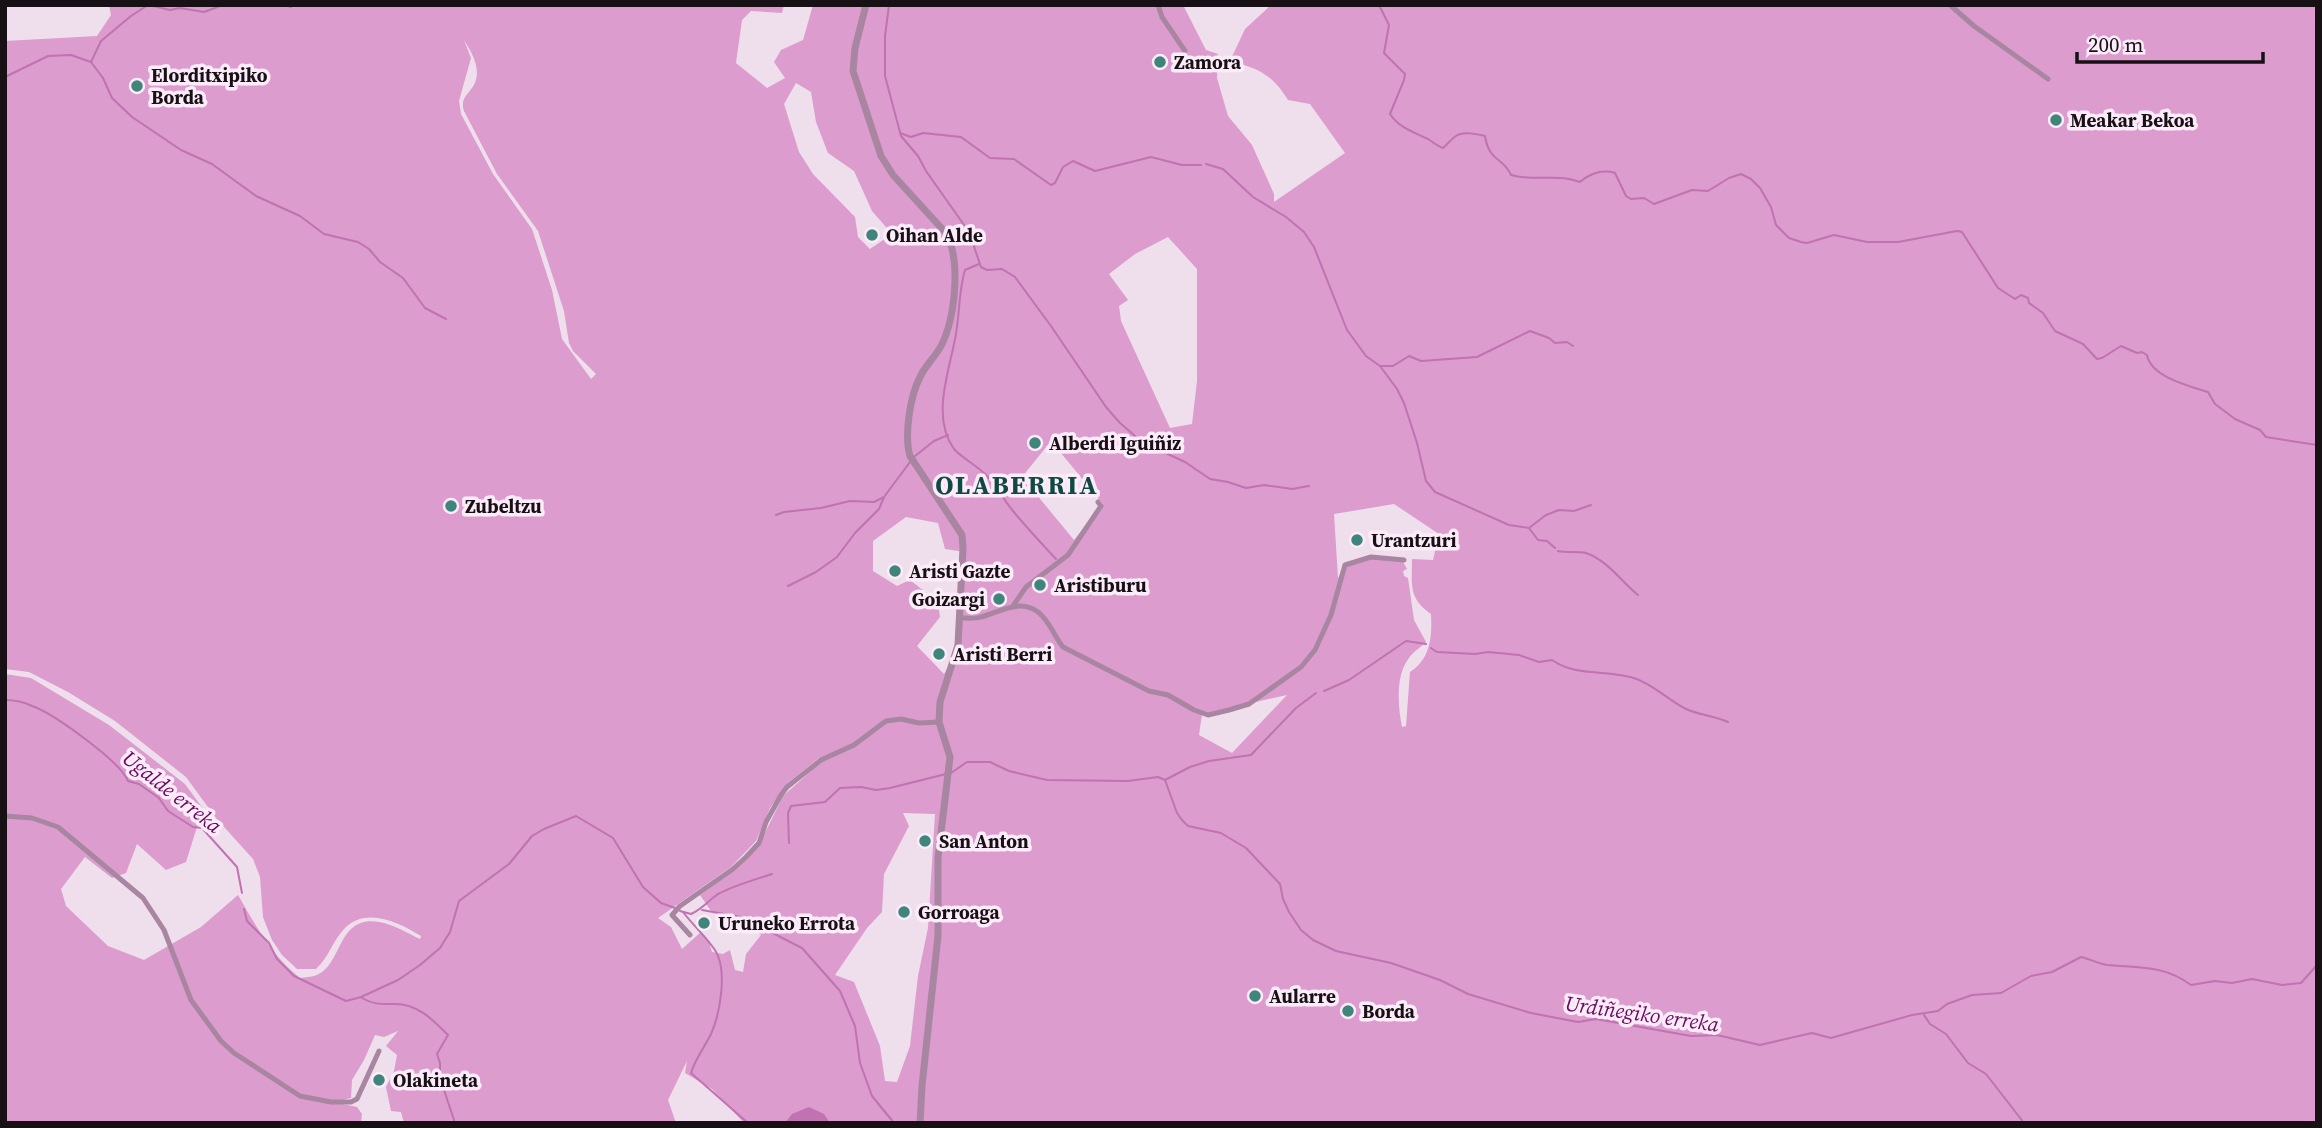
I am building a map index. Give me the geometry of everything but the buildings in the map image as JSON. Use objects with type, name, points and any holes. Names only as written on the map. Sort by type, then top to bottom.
[{"type":"street","points":[[866,5],[855,48],[853,71],[881,156],[893,174],[945,232],[951,241],[956,260],[950,317],[942,345],[919,378],[906,442],[909,456],[962,535],[963,548],[957,653],[940,702],[939,722],[950,757],[938,858],[938,936],[920,1123]]},
{"type":"street","points":[[1157,5],[1185,51]]},
{"type":"street","points":[[1950,5],[1974,26],[2048,79]]},
{"type":"street","points":[[1013,606],[1026,587],[1068,555],[1101,506],[1098,502]]},
{"type":"street","points":[[960,618],[979,618],[1013,606],[1027,606],[1038,612],[1063,647],[1149,691],[1168,695],[1208,715],[1249,704],[1301,667],[1315,650],[1331,615],[1345,565],[1371,557],[1404,560]]},
{"type":"street","points":[[690,935],[672,915],[680,906],[746,857],[758,843],[766,822],[787,787],[821,760],[854,745],[886,721],[901,719],[919,723],[939,722]]},
{"type":"street","points":[[5,816],[32,818],[58,827],[143,898],[164,930],[191,1000],[221,1041],[276,1082],[300,1096],[331,1102],[351,1101],[357,1098],[379,1051]]},
{"type":"shaded area","points":[[109,5],[784,5],[782,13],[751,11],[742,20],[736,63],[767,88],[785,78],[774,62],[781,50],[803,40],[813,5],[1183,5],[1206,50],[1218,54],[1217,78],[1228,116],[1252,145],[1274,194],[1274,202],[1345,153],[1310,104],[1288,100],[1277,84],[1264,74],[1230,61],[1245,29],[1271,5],[2317,5],[2317,1123],[744,1123],[712,1089],[685,1073],[687,1061],[668,1100],[676,1123],[404,1123],[401,1112],[391,1111],[386,1087],[394,1071],[397,1055],[386,1046],[398,1031],[384,1037],[375,1035],[352,1080],[351,1098],[333,1102],[357,1107],[362,1114],[361,1123],[5,1123],[5,674],[31,678],[109,725],[185,784],[209,817],[197,827],[186,862],[166,870],[137,844],[126,873],[112,878],[85,857],[61,889],[66,906],[108,946],[144,960],[201,927],[238,895],[272,950],[300,978],[317,975],[325,969],[348,933],[365,922],[384,923],[420,939],[421,936],[394,922],[373,917],[363,918],[353,921],[345,928],[316,969],[297,969],[282,955],[272,940],[263,917],[260,877],[253,859],[216,818],[186,777],[115,721],[68,692],[29,672],[5,669],[5,41],[97,36],[111,15]],"holes":[[[464,40],[475,61],[477,73],[474,85],[464,100],[464,111],[497,174],[538,231],[564,311],[569,343],[573,351],[596,374],[591,379],[562,339],[552,290],[532,229],[493,174],[461,114],[459,101],[471,58]],[[796,83],[811,92],[816,122],[828,153],[854,171],[872,211],[892,234],[870,249],[858,237],[855,217],[813,174],[799,152],[784,104]],[[1168,237],[1197,269],[1197,381],[1192,424],[1170,428],[1121,321],[1119,306],[1128,300],[1109,274],[1135,254]],[[1051,441],[1103,504],[1074,540],[1022,477]],[[1394,504],[1439,534],[1433,560],[1412,559],[1413,590],[1418,602],[1431,614],[1431,631],[1426,654],[1410,672],[1406,726],[1402,727],[1399,710],[1401,674],[1411,656],[1426,642],[1414,620],[1408,578],[1403,571],[1407,569],[1403,562],[1371,558],[1346,564],[1338,578],[1334,514]],[[906,517],[938,523],[945,549],[965,552],[960,646],[944,674],[917,646],[940,617],[938,602],[910,580],[897,586],[873,571],[873,541]],[[1287,695],[1232,753],[1199,735],[1202,714]],[[819,758],[821,762],[783,796],[759,845],[733,871],[700,895],[711,911],[738,919],[761,935],[746,954],[743,972],[735,970],[730,950],[723,954],[712,952],[708,939],[701,932],[682,949],[671,927],[658,918],[731,867],[756,841],[770,808],[788,783]],[[903,813],[935,814],[928,928],[918,976],[910,1046],[897,1082],[885,1081],[880,1046],[854,982],[835,975],[867,928],[882,912],[884,874],[909,826]]]},
{"type":"shaded area","points":[[809,1107],[824,1114],[830,1123],[785,1123],[792,1114]]},
{"type":"waterway","points":[[91,62],[101,41],[148,5]]},
{"type":"waterway","points":[[149,5],[170,10],[180,8],[204,12],[223,5]]},
{"type":"waterway","points":[[283,5],[291,7]]},
{"type":"waterway","points":[[889,5],[885,36],[885,76],[901,136],[918,156],[969,232],[981,267],[987,270],[1002,269],[1015,277],[1106,407],[1142,442],[1185,462],[1210,479],[1246,488],[1264,485],[1292,489],[1309,486]]},
{"type":"waterway","points":[[1379,5],[1389,25],[1384,53],[1405,74],[1390,114],[1402,126],[1443,148],[1459,134],[1485,136],[1490,151],[1511,175],[1563,178],[1580,182],[1596,173],[1615,173],[1626,196],[1631,199],[1644,198],[1654,204],[1692,190],[1708,191],[1741,174],[1760,188],[1771,207],[1776,225],[1789,238],[1807,243],[1834,235],[1867,242],[1898,242],[1962,232],[1998,288],[2015,299],[2021,295],[2028,298],[2029,303],[2043,313],[2055,331],[2083,344],[2097,359],[2121,346],[2137,353],[2142,352],[2163,375],[2208,392],[2215,404],[2235,419],[2260,430],[2266,437],[2317,445]]},
{"type":"waterway","points":[[5,77],[48,56],[71,55],[91,62],[103,78],[112,98],[132,117],[181,150],[212,164],[256,196],[300,216],[324,234],[358,242],[369,249],[380,262],[403,278],[425,308],[446,319]]},
{"type":"waterway","points":[[900,133],[911,137],[923,133],[961,137],[990,158],[1014,159],[1051,185],[1055,183],[1063,167],[1073,161],[1095,171],[1151,157],[1182,165],[1201,165]]},
{"type":"waterway","points":[[1206,164],[1223,169],[1253,197],[1286,217],[1304,232],[1314,247],[1347,330],[1366,356],[1380,366],[1397,389],[1417,443],[1426,481],[1435,492],[1509,525],[1529,528],[1538,540],[1547,541],[1555,548]]},
{"type":"waterway","points":[[979,264],[965,270],[963,279],[957,330],[944,394],[947,436],[954,449],[987,476],[1018,517],[1056,559]]},
{"type":"waterway","points":[[1380,366],[1393,366],[1409,356],[1421,361],[1477,357],[1530,331],[1555,343],[1567,342],[1573,346]]},
{"type":"waterway","points":[[915,456],[934,441],[948,435]]},
{"type":"waterway","points":[[788,586],[816,572],[837,557],[855,533],[879,509],[884,497],[910,462]]},
{"type":"waterway","points":[[776,515],[850,501],[874,502],[884,497]]},
{"type":"waterway","points":[[1529,528],[1546,515],[1559,510],[1574,511],[1591,505]]},
{"type":"waterway","points":[[1558,551],[1583,552],[1594,556],[1638,595]]},
{"type":"waterway","points":[[1324,691],[1349,680],[1406,641],[1426,644]]},
{"type":"waterway","points":[[1431,648],[1437,652],[1519,655],[1539,662],[1552,660],[1581,671],[1623,675],[1648,684],[1686,709],[1728,722]]},
{"type":"waterway","points":[[1165,780],[1209,761],[1251,755],[1296,708],[1316,693]]},
{"type":"waterway","name":"Ugalde erreka","points":[[5,700],[26,703],[55,718],[113,762],[128,781],[139,784],[159,798],[168,811],[193,827],[202,828],[237,867],[242,893]]},
{"type":"waterway","name":"Urdiñegiko erreka","points":[[951,773],[967,762],[990,762],[1009,771],[1047,780],[1128,781],[1158,777],[1165,780],[1177,813],[1188,826],[1221,833],[1246,848],[1280,884],[1289,912],[1301,930],[1313,940],[1336,951],[1391,963],[1440,980],[1468,994],[1531,1013],[1578,1022],[1596,1019],[1691,1036],[1717,1035],[1760,1045],[1812,1033],[1831,1038],[1912,1015],[1938,1011],[1947,1004],[1972,995],[2001,993],[2031,976],[2052,972],[2081,957],[2107,965],[2161,971],[2191,985],[2252,979],[2282,985],[2301,983],[2317,965]]},
{"type":"waterway","name":"Urdiñegiko erreka","points":[[789,843],[788,813],[791,806],[825,802],[840,788],[861,787],[876,790],[946,774]]},
{"type":"waterway","name":"Ugalde erreka","points":[[244,909],[247,921],[269,943],[277,959],[294,976],[346,1001],[398,980],[420,965],[440,948],[450,932],[459,901],[509,864],[532,836],[576,816],[613,838],[643,887],[661,903],[675,908]]},
{"type":"waterway","name":"Urdiñegiko erreka","points":[[680,911],[691,914],[724,891],[772,874]]},
{"type":"waterway","points":[[702,910],[741,917],[802,948],[840,991],[855,1026],[860,1063],[872,1096],[894,1123]]},
{"type":"waterway","points":[[683,912],[715,950],[722,980],[720,1004],[714,1025],[691,1073],[748,1123]]},
{"type":"waterway","points":[[362,998],[374,1003],[411,1007],[424,1014],[448,1035],[437,1054],[440,1078],[455,1123]]},
{"type":"waterway","points":[[1924,1015],[1930,1024],[1946,1034],[1968,1063],[1986,1074],[2024,1123]]},
{"type":"place","name":"Zamora","points":[[1160,62]]},
{"type":"place","name":"Elorditxipiko Borda","points":[[137,86]]},
{"type":"place","name":"Meakar Bekoa","points":[[2056,120]]},
{"type":"place","name":"Oihan Alde","points":[[872,235]]},
{"type":"place","name":"Alberdi Iguiñiz","points":[[1035,443]]},
{"type":"place","name":"Zubeltzu","points":[[451,506]]},
{"type":"place","name":"Urantzuri","points":[[1357,540]]},
{"type":"place","name":"Aristi Gazte","points":[[895,571]]},
{"type":"place","name":"Aristiburu","points":[[1040,585]]},
{"type":"place","name":"Goizargi","points":[[999,599]]},
{"type":"place","name":"Aristi Berri","points":[[939,654]]},
{"type":"place","name":"San Anton","points":[[925,841]]},
{"type":"place","name":"Gorroaga","points":[[904,912]]},
{"type":"place","name":"Uruneko Errota","points":[[704,923]]},
{"type":"place","name":"Aularre","points":[[1255,996]]},
{"type":"place","name":"Borda","points":[[1348,1011]]},
{"type":"place","name":"Olakineta","points":[[379,1080]]},
{"type":"district","name":"OLABERRIA","points":[[1017,485]]}]
